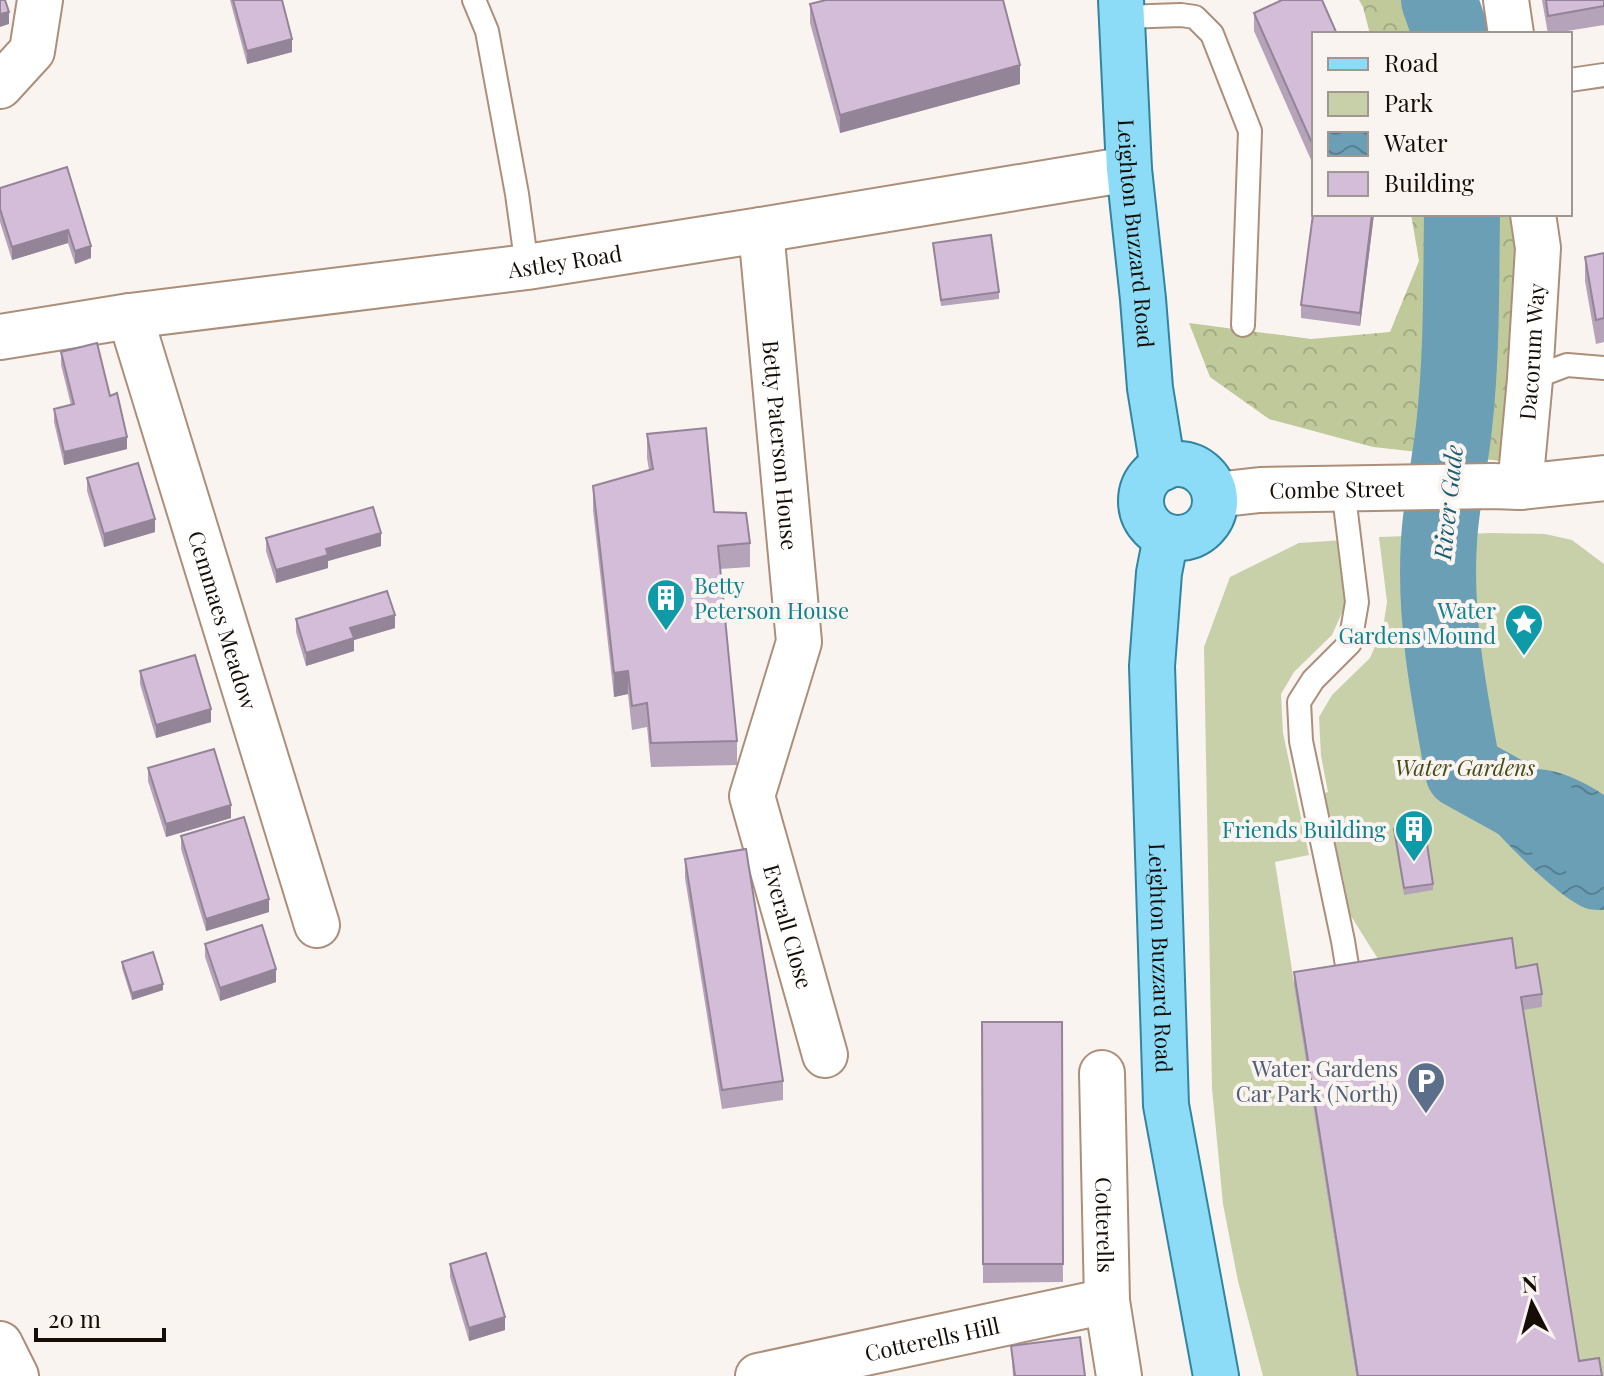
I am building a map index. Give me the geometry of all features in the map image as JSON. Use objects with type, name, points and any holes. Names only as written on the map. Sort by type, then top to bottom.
[{"type":"main road","name":"Leighton Buzzard Road","points":[[1122,9],[1129,169],[1150,388],[1163,468]]},
{"type":"main road","points":[[1174,464],[1196,468],[1211,485],[1215,495],[1211,520],[1191,536],[1166,537],[1155,531],[1142,509],[1141,496],[1145,484],[1163,468],[1174,464]]},
{"type":"main road","name":"Leighton Buzzard Road","points":[[1166,537],[1159,573],[1152,666],[1166,1105],[1216,1376]]},
{"type":"street","points":[[0,86],[32,51],[40,0]]},
{"type":"street","points":[[1506,0],[1511,32]]},
{"type":"street","name":"Astley Road","points":[[0,337],[130,316],[527,267],[1129,169]]},
{"type":"street","name":"Dacorum Way","points":[[1506,486],[1530,379],[1538,248],[1533,216]]},
{"type":"street","name":"Betty Paterson House","points":[[752,796],[799,642],[761,230]]},
{"type":"street","name":"Cemmaes Meadow","points":[[130,316],[317,925]]},
{"type":"street","name":"Combe Street","points":[[1215,495],[1260,490],[1506,486],[1604,478]]},
{"type":"street","name":"Everall Close","points":[[752,796],[825,1055]]},
{"type":"street","name":"Cotterells","points":[[1102,1073],[1107,1301],[1119,1376]]},
{"type":"street","name":"Cotterells Hill","points":[[758,1376],[1107,1301]]},
{"type":"street","points":[[0,1344],[16,1376]]},
{"type":"lane","points":[[474,0],[487,31],[527,267]]},
{"type":"lane","points":[[1122,9],[1195,17],[1212,34],[1250,131],[1243,325]]},
{"type":"lane","points":[[1572,80],[1604,75]]},
{"type":"lane","points":[[1530,379],[1567,365],[1604,368]]},
{"type":"lane","points":[[1343,488],[1357,602],[1350,643],[1313,680],[1299,702],[1301,741],[1351,990]]},
{"type":"green space","points":[[1359,0],[1456,0],[1482,12],[1486,32],[1369,32]]},
{"type":"green space","points":[[1411,216],[1518,216],[1528,266],[1501,461],[1373,447],[1269,419],[1210,377],[1189,323],[1311,339],[1390,332],[1419,261]]},
{"type":"green space","name":"Water Gardens","points":[[1545,534],[1572,540],[1604,564],[1604,1376],[1579,1374],[1385,970],[1349,913],[1343,877],[1320,794],[1328,792],[1321,756],[1319,717],[1332,695],[1370,658],[1383,628],[1387,602],[1379,537]]},
{"type":"green space","points":[[1344,540],[1349,579],[1345,606],[1332,635],[1294,672],[1281,694],[1283,733],[1309,855],[1275,862],[1356,1376],[1263,1376],[1238,1281],[1223,1204],[1212,1088],[1204,647],[1230,577],[1299,543]]},
{"type":"water","name":"Water Gardens","points":[[1477,768],[1481,773],[1525,769],[1552,771],[1604,795],[1604,910],[1585,908],[1564,895],[1520,857],[1473,806],[1452,794],[1457,773]]},
{"type":"building","points":[[0,0],[5,0],[9,12],[0,14]]},
{"type":"building","points":[[233,0],[282,0],[292,39],[247,51]]},
{"type":"building","points":[[826,0],[1003,0],[1020,65],[840,115],[810,4]]},
{"type":"building","points":[[1282,0],[1322,0],[1336,32],[1312,32],[1311,141],[1254,13]]},
{"type":"building","points":[[1546,0],[1604,0],[1604,6],[1548,16]]},
{"type":"building","points":[[67,167],[91,246],[75,251],[68,230],[12,247],[0,209],[0,188]]},
{"type":"building","points":[[1313,216],[1372,216],[1360,313],[1301,305]]},
{"type":"building","points":[[991,235],[999,292],[941,300],[933,243]]},
{"type":"building","points":[[1604,253],[1604,318],[1596,320],[1585,257]]},
{"type":"building","points":[[97,343],[110,396],[117,393],[127,437],[64,452],[54,409],[74,404],[61,352]]},
{"type":"building","name":"Betty Peterson House","points":[[706,428],[714,512],[746,513],[750,543],[718,546],[737,741],[651,743],[647,703],[632,706],[628,671],[614,673],[593,486],[653,469],[647,434]]},
{"type":"building","points":[[138,463],[155,519],[104,534],[87,478]]},
{"type":"building","points":[[373,507],[381,533],[326,549],[328,555],[276,570],[266,538]]},
{"type":"building","points":[[387,591],[395,615],[350,628],[354,638],[306,653],[296,619]]},
{"type":"building","points":[[195,655],[211,709],[156,725],[140,671]]},
{"type":"building","points":[[214,749],[231,805],[166,824],[148,768]]},
{"type":"building","points":[[244,817],[269,899],[206,919],[181,836]]},
{"type":"building","name":"Friends Building","points":[[1424,824],[1433,884],[1404,888],[1394,829]]},
{"type":"building","points":[[746,849],[783,1081],[722,1090],[685,859]]},
{"type":"building","points":[[262,925],[276,969],[220,988],[205,944]]},
{"type":"building","name":"Water Gardens Car Park (North)","points":[[1512,938],[1516,968],[1537,964],[1542,994],[1521,997],[1579,1361],[1599,1358],[1602,1376],[1358,1376],[1294,972]]},
{"type":"building","points":[[153,952],[163,984],[132,993],[122,962]]},
{"type":"building","points":[[982,1022],[1062,1022],[1063,1264],[983,1264]]},
{"type":"building","points":[[486,1253],[505,1317],[469,1328],[450,1264]]},
{"type":"building","points":[[1080,1337],[1085,1376],[1015,1376],[1011,1346]]},
{"type":"waterway","name":"River Gade","points":[[1439,0],[1450,32]]},
{"type":"waterway","name":"River Gade","points":[[1462,216],[1458,374],[1438,570],[1444,657],[1463,771],[1604,849]]},
{"type":"place","name":"Betty Peterson House","points":[[666,632]]},
{"type":"place","name":"Water Gardens Mound","points":[[1524,657]]},
{"type":"place","name":"Friends Building","points":[[1414,863]]},
{"type":"place","name":"Water Gardens Car Park (North)","points":[[1426,1115]]}]
